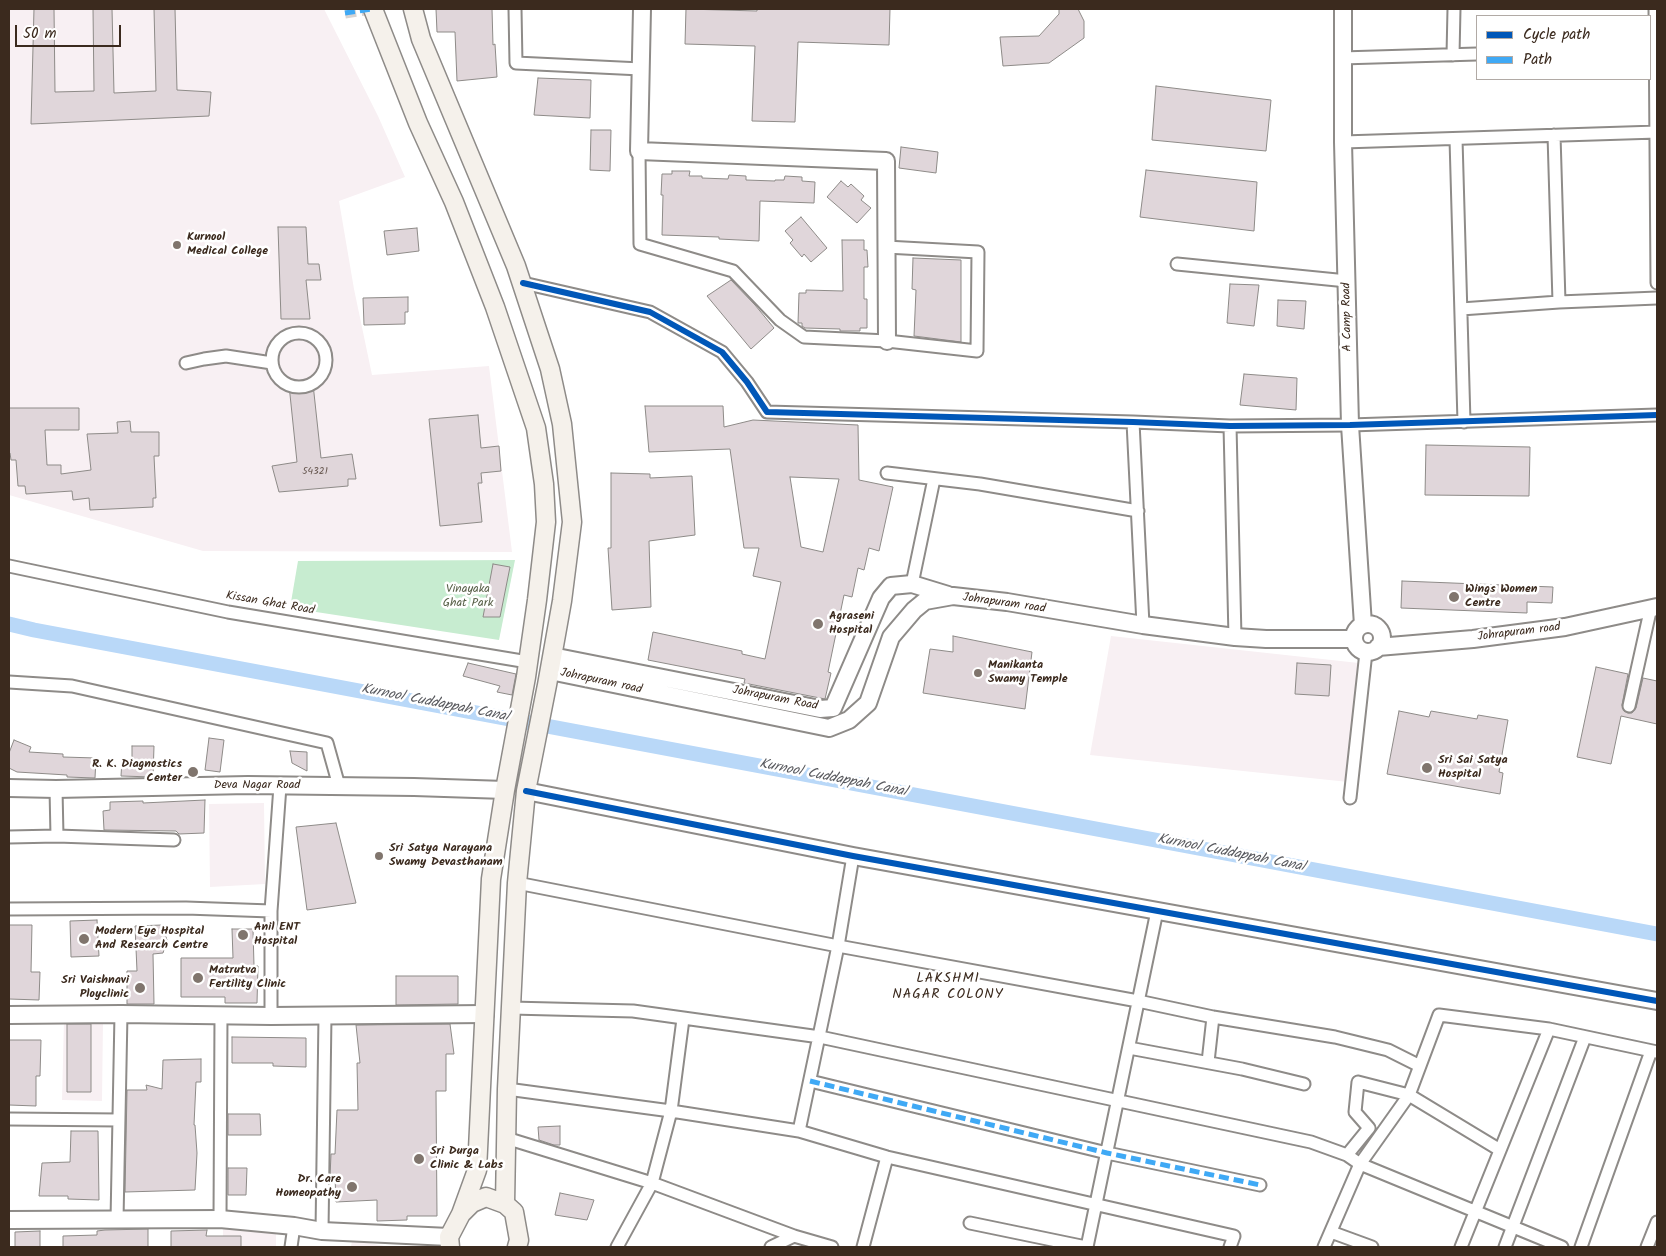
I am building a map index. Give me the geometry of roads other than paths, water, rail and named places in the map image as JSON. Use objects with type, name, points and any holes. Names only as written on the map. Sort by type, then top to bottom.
[{"type":"main road","points":[[373,9],[418,123],[454,202],[495,307],[536,428],[544,484],[546,522],[537,600],[492,879],[477,1170],[449,1242]]},
{"type":"main road","points":[[413,9],[422,39],[523,283],[550,369],[562,424],[572,522],[562,601],[526,791],[517,883],[507,1089],[505,1204]]},
{"type":"main road","points":[[461,1214],[472,1203],[486,1197],[505,1204],[514,1212],[519,1240],[517,1247]]},
{"type":"street","points":[[516,9],[516,63],[641,69]]},
{"type":"street","points":[[642,9],[638,151],[640,244],[734,271],[780,320],[804,337],[887,341],[977,351],[978,252],[886,247]]},
{"type":"street","name":"A Camp Road","points":[[1342,9],[1341,58],[1350,425],[1364,625]]},
{"type":"street","points":[[1454,9],[1454,55]]},
{"type":"street","points":[[1655,9],[1652,47],[1656,132],[1657,283]]},
{"type":"street","points":[[1341,58],[1476,54]]},
{"type":"street","points":[[1343,142],[1656,132]]},
{"type":"street","points":[[1554,136],[1559,302]]},
{"type":"street","points":[[1456,139],[1464,422]]},
{"type":"street","points":[[638,151],[886,161],[887,341]]},
{"type":"street","points":[[1177,264],[1347,280]]},
{"type":"street","points":[[523,283],[650,312],[722,352],[747,382],[767,412],[1230,426],[1350,425],[1657,415]]},
{"type":"street","points":[[1461,309],[1657,298]]},
{"type":"street","points":[[299,332],[316,338],[326,352],[327,362],[325,370],[313,384],[305,387],[297,387],[282,382],[277,376],[272,363],[272,354],[282,339],[290,334],[299,332]]},
{"type":"street","points":[[186,363],[226,356],[272,363]]},
{"type":"street","points":[[1133,422],[1143,625]]},
{"type":"street","points":[[1230,426],[1235,637]]},
{"type":"street","points":[[887,473],[980,484],[1138,511]]},
{"type":"street","points":[[912,584],[934,479]]},
{"type":"street","name":"Kissan Ghat Road","points":[[9,566],[228,612],[527,669]]},
{"type":"street","name":"Johrapuram Road","points":[[550,670],[820,708],[833,708],[881,598],[891,586],[912,584],[953,596]]},
{"type":"street","name":"Johrapuram road","points":[[550,670],[829,728],[848,720],[868,703],[891,637],[914,610],[925,601],[953,596],[1007,602],[1143,625],[1235,637],[1354,639]]},
{"type":"street","points":[[1629,706],[1655,606]]},
{"type":"street","name":"Johrapuram road","points":[[1372,649],[1474,639],[1565,627],[1655,606]]},
{"type":"street","points":[[1350,798],[1372,649],[1381,639],[1379,630],[1372,625],[1364,625],[1356,630],[1354,639],[1358,647],[1372,649]]},
{"type":"street","points":[[9,682],[72,686],[327,743],[339,786]]},
{"type":"street","points":[[271,1016],[271,911],[280,786]]},
{"type":"street","name":"Deva Nagar Road","points":[[9,788],[339,786],[505,790]]},
{"type":"street","points":[[56,789],[57,836]]},
{"type":"street","points":[[526,791],[853,856],[1657,1001]]},
{"type":"street","points":[[9,837],[57,836],[174,840]]},
{"type":"street","points":[[799,1131],[838,946],[853,856]]},
{"type":"street","points":[[517,883],[838,946],[1138,1001],[1213,1017],[1326,1036],[1388,1050],[1420,1066]]},
{"type":"street","points":[[9,909],[186,908],[271,911]]},
{"type":"street","points":[[970,1223],[1086,1247],[1097,1205],[1157,911]]},
{"type":"street","points":[[511,1008],[633,1012],[820,1037],[1311,1142],[1347,1155],[1360,1164],[1562,1247]]},
{"type":"street","points":[[117,1220],[121,1014]]},
{"type":"street","points":[[9,1015],[325,1016],[485,1014]]},
{"type":"street","points":[[1324,1247],[1360,1164],[1409,1095],[1439,1015],[1549,1029],[1584,1038],[1654,1051],[1581,1247]]},
{"type":"street","points":[[220,1219],[221,1016]]},
{"type":"street","points":[[322,1232],[325,1016]]},
{"type":"street","points":[[1208,1062],[1213,1017]]},
{"type":"street","points":[[617,1247],[652,1183],[671,1111],[683,1019]]},
{"type":"street","points":[[1461,1247],[1549,1029]]},
{"type":"street","points":[[1505,1247],[1584,1038]]},
{"type":"street","points":[[1129,1048],[1208,1062],[1304,1084]]},
{"type":"street","points":[[810,1081],[1107,1153],[1260,1185]]},
{"type":"street","points":[[1347,1155],[1369,1128],[1355,1112],[1358,1082],[1409,1095],[1500,1150]]},
{"type":"street","points":[[507,1089],[671,1111],[799,1131],[887,1156],[1234,1236],[1230,1247]]},
{"type":"street","points":[[9,1119],[119,1120]]},
{"type":"street","points":[[506,1138],[652,1183],[794,1236],[832,1247]]},
{"type":"street","points":[[863,1247],[887,1156]]},
{"type":"street","points":[[9,1220],[220,1219],[294,1226],[322,1232],[449,1242]]},
{"type":"street","points":[[1647,1247],[1657,1222]]},
{"type":"street","points":[[291,1247],[294,1226]]},
{"type":"street","points":[[1331,1232],[1372,1247]]},
{"type":"street","points":[[771,1247],[794,1236]]},
{"type":"waterway","name":"Kurnool Cuddappah Canal","points":[[9,624],[1657,934]]},
{"type":"tunnel","points":[[345,13],[371,9]]},
{"type":"place","name":"Kurnool Medical College","points":[[177,245]]},
{"type":"place","name":"Wings Women Centre","points":[[1454,597]]},
{"type":"place","name":"Agraseni Hospital","points":[[818,624]]},
{"type":"place","name":"Manikanta Swamy Temple","points":[[978,673]]},
{"type":"place","name":"Sri Sai Satya Hospital","points":[[1427,768]]},
{"type":"place","name":"R. K. Diagnostics Center","points":[[193,772]]},
{"type":"place","name":"Sri Satya Narayana Swamy Devasthanam","points":[[379,856]]},
{"type":"place","name":"Anil ENT Hospital","points":[[243,935]]},
{"type":"place","name":"Modern Eye Hospital And Research Centre","points":[[84,939]]},
{"type":"place","name":"Matrutva Fertility Clinic","points":[[198,978]]},
{"type":"place","name":"Sri Vaishnavi Ployclinic","points":[[140,988]]},
{"type":"place","name":"Sri Durga Clinic & Labs","points":[[419,1159]]},
{"type":"place","name":"Dr. Care Homeopathy","points":[[352,1187]]},
{"type":"district","name":"LAKSHMI NAGAR COLONY","points":[[948,988]]},
{"type":"park label","name":"Vinayaka Ghat Park","points":[[468,597]]}]
